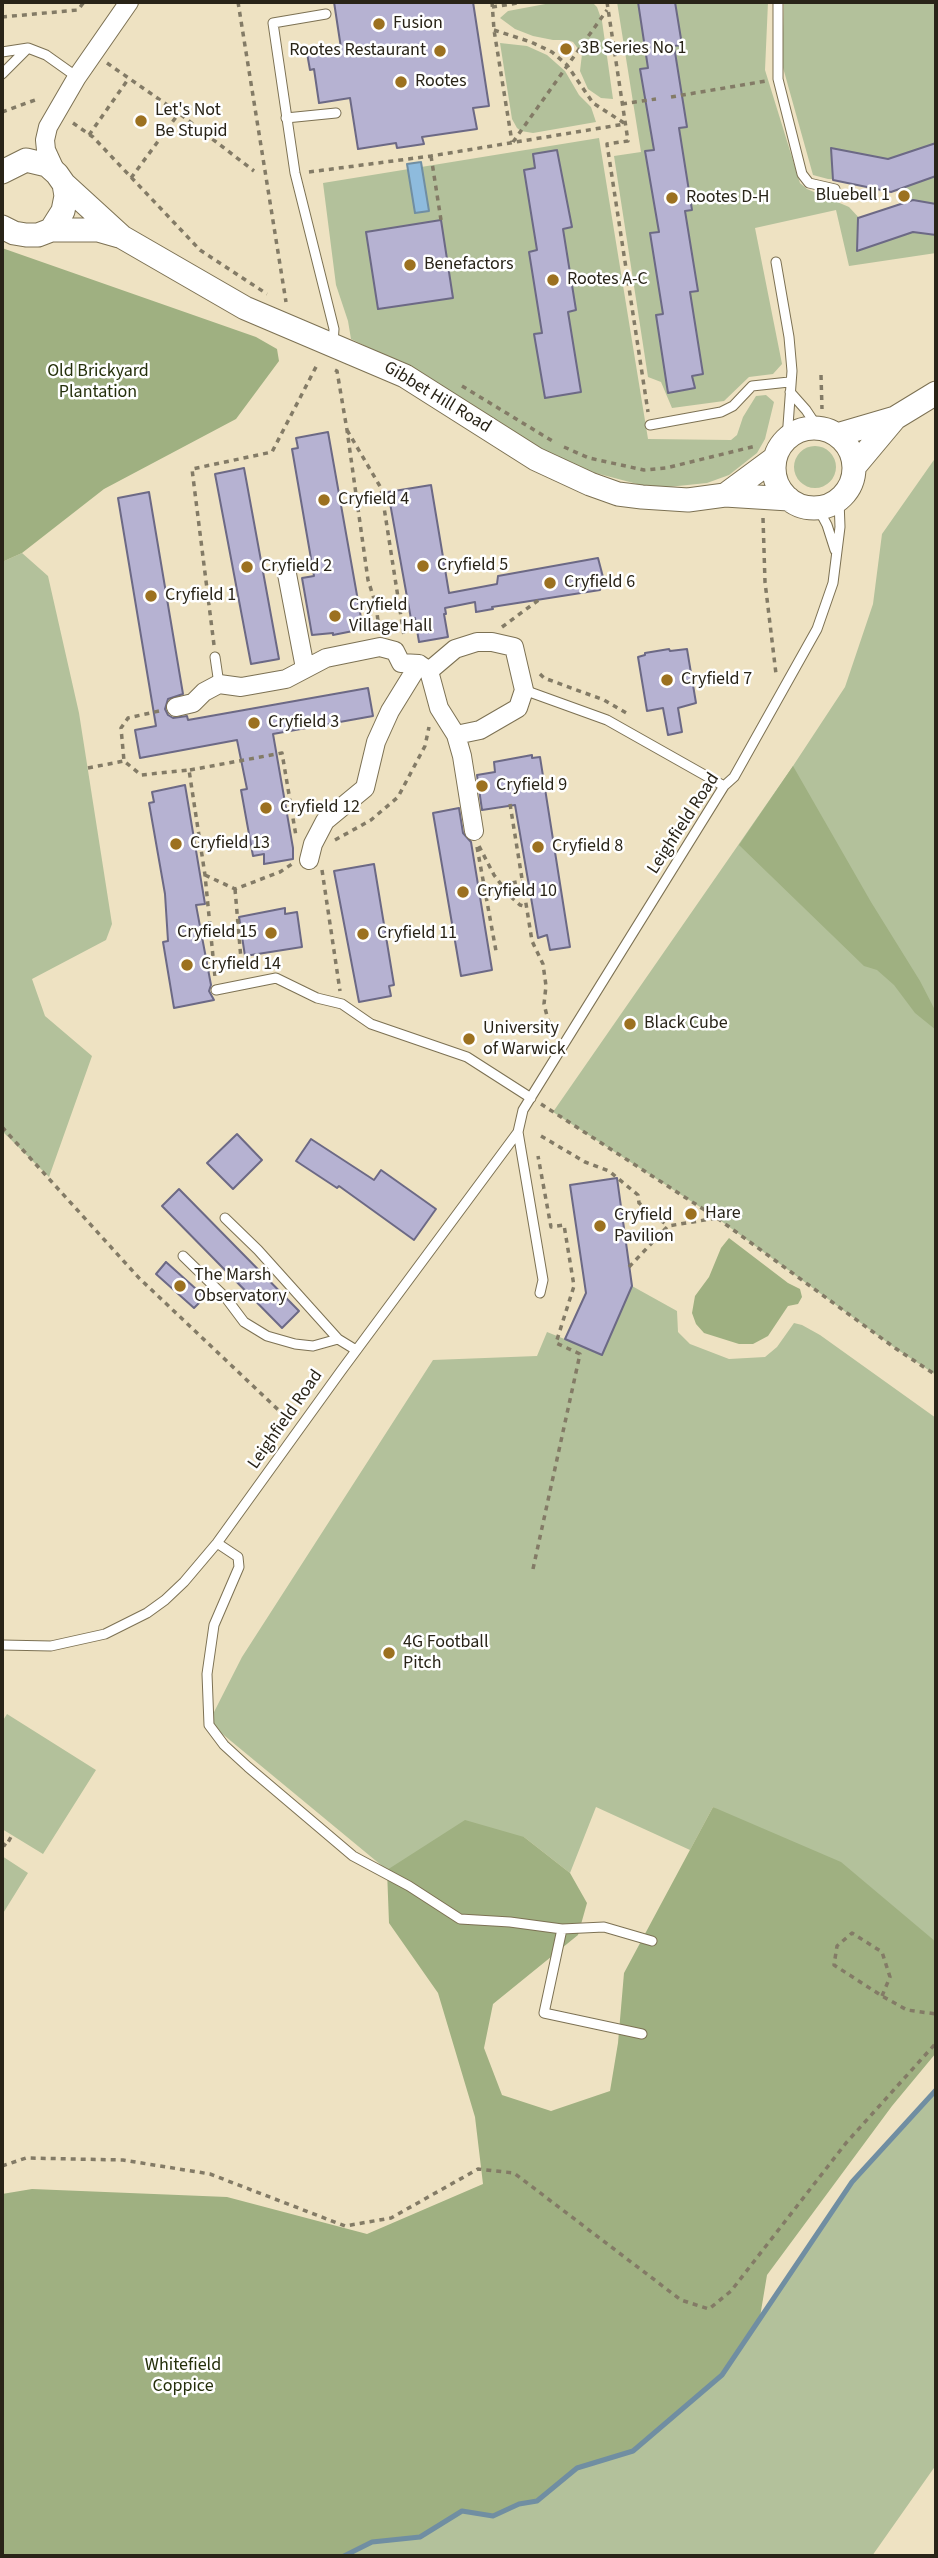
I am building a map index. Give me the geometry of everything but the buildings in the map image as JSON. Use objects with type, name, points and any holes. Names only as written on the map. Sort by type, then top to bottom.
[{"type":"street","points":[[51,230],[64,211],[66,196],[46,150],[48,127],[77,77],[129,2]]},
{"type":"street","name":"Gibbet Hill Road","points":[[2,172],[26,160],[47,165],[122,237],[245,308],[405,376],[536,459],[590,484],[618,494],[642,497],[688,499],[725,495],[789,499]]},
{"type":"street","name":"Gibbet Hill Road","points":[[2,227],[26,235],[38,235],[51,230],[98,230],[122,237]]},
{"type":"street","points":[[854,467],[895,418],[936,393]]},
{"type":"street","points":[[826,425],[846,444],[852,455],[853,480],[829,504],[803,507],[789,499],[776,481],[781,448],[801,430],[826,425],[895,418]]},
{"type":"street","name":"Gibbet Hill Road","points":[[725,495],[754,474],[781,448]]},
{"type":"street","points":[[287,574],[305,668]]},
{"type":"street","points":[[310,861],[313,844],[325,821],[365,788],[376,742],[390,711],[424,668],[455,649],[477,642],[514,647],[524,690],[518,708],[480,730],[456,735]]},
{"type":"street","points":[[176,707],[193,703],[204,692],[219,684],[241,687],[286,680],[326,658],[380,647],[395,651],[401,663],[424,668]]},
{"type":"street","points":[[424,668],[439,708],[456,735],[474,831]]},
{"type":"lane","points":[[778,2],[778,79],[802,174],[809,183],[835,189]]},
{"type":"lane","points":[[327,14],[273,23],[295,173],[334,329],[333,345]]},
{"type":"lane","points":[[2,52],[29,48],[46,55],[77,77]]},
{"type":"lane","points":[[2,74],[29,48]]},
{"type":"lane","points":[[286,118],[336,113]]},
{"type":"lane","points":[[776,262],[792,371],[781,448]]},
{"type":"lane","points":[[650,425],[722,412],[733,406],[752,386],[789,382]]},
{"type":"lane","points":[[790,392],[806,410],[826,425]]},
{"type":"lane","name":"Leighfield Road","points":[[2,1645],[51,1646],[82,1641],[128,1624],[165,1600],[184,1582],[217,1543],[356,1350],[519,1132],[523,1110],[724,786],[734,777],[817,629],[833,583],[836,555],[829,504]]},
{"type":"lane","name":"Leighfield Road","points":[[829,504],[827,525],[836,555]]},
{"type":"lane","points":[[215,657],[219,684]]},
{"type":"lane","points":[[524,690],[607,720],[724,786]]},
{"type":"lane","points":[[216,990],[276,978],[317,998],[342,1003],[371,1024],[467,1057],[531,1098]]},
{"type":"lane","points":[[519,1132],[543,1280],[540,1293]]},
{"type":"lane","points":[[225,1218],[258,1250],[338,1339],[356,1350]]},
{"type":"lane","points":[[183,1256],[226,1298],[244,1322],[267,1336],[295,1345],[313,1346],[338,1339]]},
{"type":"lane","points":[[217,1543],[239,1557],[239,1567],[214,1625],[207,1674],[209,1725],[224,1745],[247,1767],[353,1856],[409,1886],[460,1919],[562,1929],[604,1927],[652,1941]]},
{"type":"lane","points":[[562,1929],[544,2013],[642,2034]]},
{"type":"path","points":[[2,17],[78,10],[84,2]]},
{"type":"path","points":[[73,123],[89,135],[131,177],[200,250],[286,306],[238,2]]},
{"type":"path","points":[[513,142],[492,4],[524,2]]},
{"type":"path","points":[[607,2],[628,141],[607,144],[650,425]]},
{"type":"path","points":[[513,142],[608,8]]},
{"type":"path","points":[[494,30],[542,46],[566,65],[593,103],[625,124]]},
{"type":"path","points":[[94,54],[179,113],[254,171]]},
{"type":"path","points":[[89,135],[129,78]]},
{"type":"path","points":[[671,97],[778,79]]},
{"type":"path","points":[[622,104],[656,99]]},
{"type":"path","points":[[2,112],[35,100]]},
{"type":"path","points":[[131,177],[179,113]]},
{"type":"path","points":[[295,173],[431,156],[625,124]]},
{"type":"path","points":[[431,156],[441,220]]},
{"type":"path","points":[[215,657],[192,469],[272,452],[318,363]]},
{"type":"path","points":[[337,371],[368,580],[378,621],[384,632]]},
{"type":"path","points":[[821,375],[826,425]]},
{"type":"path","points":[[457,383],[553,442],[589,458],[632,468],[655,469],[750,447],[754,474]]},
{"type":"path","points":[[347,430],[381,488],[404,636],[417,650],[424,668]]},
{"type":"path","points":[[759,498],[763,513],[765,582],[775,670],[781,696]]},
{"type":"path","points":[[498,630],[540,599]]},
{"type":"path","points":[[394,634],[404,636]]},
{"type":"path","points":[[176,707],[128,718],[121,728],[124,761],[141,775],[189,770],[282,753],[342,1003]]},
{"type":"path","points":[[329,844],[372,820],[398,797],[425,746],[430,720]]},
{"type":"path","points":[[88,768],[124,761]]},
{"type":"path","points":[[189,770],[205,875],[216,990]]},
{"type":"path","points":[[510,804],[532,941],[543,964],[546,986],[544,1004],[548,1020],[563,1045]]},
{"type":"path","points":[[496,951],[475,838],[494,875],[520,905],[527,907]]},
{"type":"path","points":[[205,875],[235,889],[310,861]]},
{"type":"path","points":[[502,885],[522,881]]},
{"type":"path","points":[[235,889],[243,984]]},
{"type":"path","points":[[542,1105],[717,1218],[936,1375]]},
{"type":"path","points":[[2,1127],[139,1278],[289,1419],[285,1426]]},
{"type":"path","points":[[541,1136],[585,1162],[609,1171],[638,1195],[639,1203],[668,1226]]},
{"type":"path","points":[[533,1569],[580,1354],[556,1343],[574,1286],[564,1225],[551,1227],[537,1150]]},
{"type":"path","points":[[629,1268],[668,1226],[717,1218]]},
{"type":"path","points":[[2,1843],[6,1846],[12,1835]]},
{"type":"path","points":[[882,1996],[890,1977],[882,1952],[852,1934],[837,1946],[834,1965],[882,1996],[907,2010],[936,2014]]},
{"type":"path","points":[[2,2166],[26,2158],[123,2160],[210,2174],[345,2226],[391,2218],[478,2169],[514,2173],[681,2300],[709,2309],[731,2291],[846,2143],[936,2043]]},
{"type":"green space","points":[[556,2],[592,2],[597,7],[602,21],[613,99],[601,98],[588,89],[580,71],[582,54],[573,42],[533,36],[515,29],[500,18],[508,11]]},
{"type":"green space","points":[[617,2],[768,2],[765,70],[800,183],[807,189],[849,207],[862,221],[907,207],[897,183],[828,179],[813,175],[782,64],[784,2],[936,2],[936,253],[849,266],[836,210],[755,228],[782,364],[773,374],[749,377],[724,401],[672,408],[661,382],[648,377],[614,156],[641,152]]},
{"type":"green space","points":[[500,43],[527,46],[547,55],[565,71],[579,95],[591,107],[596,122],[533,133],[517,128],[512,119]]},
{"type":"green space","points":[[599,138],[648,439],[731,440],[737,435],[743,417],[756,396],[766,395],[774,402],[765,439],[757,453],[729,475],[707,483],[668,487],[641,485],[584,470],[548,454],[423,374],[351,339],[336,285],[323,183]]},
{"type":"green space","name":"Old Brickyard Plantation","points":[[2,248],[256,337],[277,349],[279,361],[236,419],[104,489],[22,553],[2,562]]},
{"type":"green space","points":[[815,446],[830,452],[836,467],[830,482],[815,488],[800,482],[794,467],[800,452]]},
{"type":"green space","points":[[936,457],[936,1375],[717,1218],[553,1112],[845,687],[873,604],[882,534]]},
{"type":"green space","points":[[22,553],[48,576],[79,713],[112,924],[106,940],[32,979],[45,1016],[92,1056],[49,1177],[2,1131],[2,562]]},
{"type":"green space","points":[[793,766],[920,981],[936,1012],[936,1030],[915,1013],[894,985],[877,970],[864,966],[739,845]]},
{"type":"green space","points":[[729,1238],[788,1283],[800,1289],[802,1297],[798,1304],[788,1306],[768,1336],[753,1344],[739,1344],[704,1333],[696,1324],[692,1313],[695,1296],[709,1277],[721,1248]]},
{"type":"green space","points":[[632,1286],[677,1311],[678,1332],[690,1344],[729,1359],[765,1357],[777,1347],[794,1323],[802,1325],[936,1418],[936,1942],[713,1807],[690,1850],[596,1807],[570,1873],[524,1837],[387,1870],[214,1727],[214,1712],[242,1657],[433,1360],[537,1356],[547,1332],[602,1354]]},
{"type":"green space","points":[[7,1714],[96,1770],[43,1854],[2,1829],[2,1722]]},
{"type":"green space","name":"Whitefield Coppice","points":[[713,1807],[841,1862],[936,1942],[936,2053],[892,2106],[767,2275],[760,2317],[722,2375],[633,2451],[577,2468],[537,2501],[519,2504],[493,2516],[462,2511],[420,2537],[372,2542],[344,2556],[2,2556],[2,2194],[32,2189],[227,2197],[367,2234],[483,2184],[475,2117],[438,1993],[389,1923],[387,1870],[465,1820],[524,1837],[570,1873],[587,1903],[578,1935],[493,2004],[484,2048],[502,2095],[551,2111],[610,2091],[618,2043],[624,1973]]},
{"type":"green space","points":[[2,1856],[28,1873],[2,1915]]},
{"type":"green space","points":[[936,2090],[936,2465],[872,2556],[344,2556],[372,2542],[420,2537],[462,2511],[493,2516],[519,2504],[537,2501],[577,2468],[633,2451],[722,2375],[852,2182]]},
{"type":"water","points":[[421,162],[429,211],[415,213],[407,164]]},
{"type":"waterway","points":[[344,2556],[372,2542],[420,2537],[462,2511],[493,2516],[519,2504],[537,2501],[577,2468],[633,2451],[722,2375],[852,2182],[936,2090]]},
{"type":"place","name":"Fusion","points":[[379,24]]},
{"type":"place","name":"3B Series No 1","points":[[566,49]]},
{"type":"place","name":"Rootes Restaurant","points":[[440,51]]},
{"type":"place","name":"Rootes","points":[[401,82]]},
{"type":"place","name":"Let's Not Be Stupid","points":[[141,121]]},
{"type":"place","name":"Bluebell 1","points":[[904,196]]},
{"type":"place","name":"Rootes D-H","points":[[672,198]]},
{"type":"place","name":"Benefactors","points":[[410,265]]},
{"type":"place","name":"Rootes A-C","points":[[553,280]]},
{"type":"place","name":"Cryfield 4","points":[[324,500]]},
{"type":"place","name":"Cryfield 5","points":[[423,566]]},
{"type":"place","name":"Cryfield 2","points":[[247,567]]},
{"type":"place","name":"Cryfield 6","points":[[550,583]]},
{"type":"place","name":"Cryfield 1","points":[[151,596]]},
{"type":"place","name":"Cryfield Village Hall","points":[[335,616]]},
{"type":"place","name":"Cryfield 7","points":[[667,680]]},
{"type":"place","name":"Cryfield 3","points":[[254,723]]},
{"type":"place","name":"Cryfield 9","points":[[482,786]]},
{"type":"place","name":"Cryfield 12","points":[[266,808]]},
{"type":"place","name":"Cryfield 13","points":[[176,844]]},
{"type":"place","name":"Cryfield 8","points":[[538,847]]},
{"type":"place","name":"Cryfield 10","points":[[463,892]]},
{"type":"place","name":"Cryfield 15","points":[[271,933]]},
{"type":"place","name":"Cryfield 11","points":[[363,934]]},
{"type":"place","name":"Cryfield 14","points":[[187,965]]},
{"type":"place","name":"Black Cube","points":[[630,1024]]},
{"type":"place","name":"University of Warwick","points":[[469,1039]]},
{"type":"place","name":"Hare","points":[[691,1214]]},
{"type":"place","name":"Cryfield Pavilion","points":[[600,1226]]},
{"type":"place","name":"The Marsh Observatory","points":[[180,1286]]},
{"type":"place","name":"4G Football Pitch","points":[[389,1653]]}]
